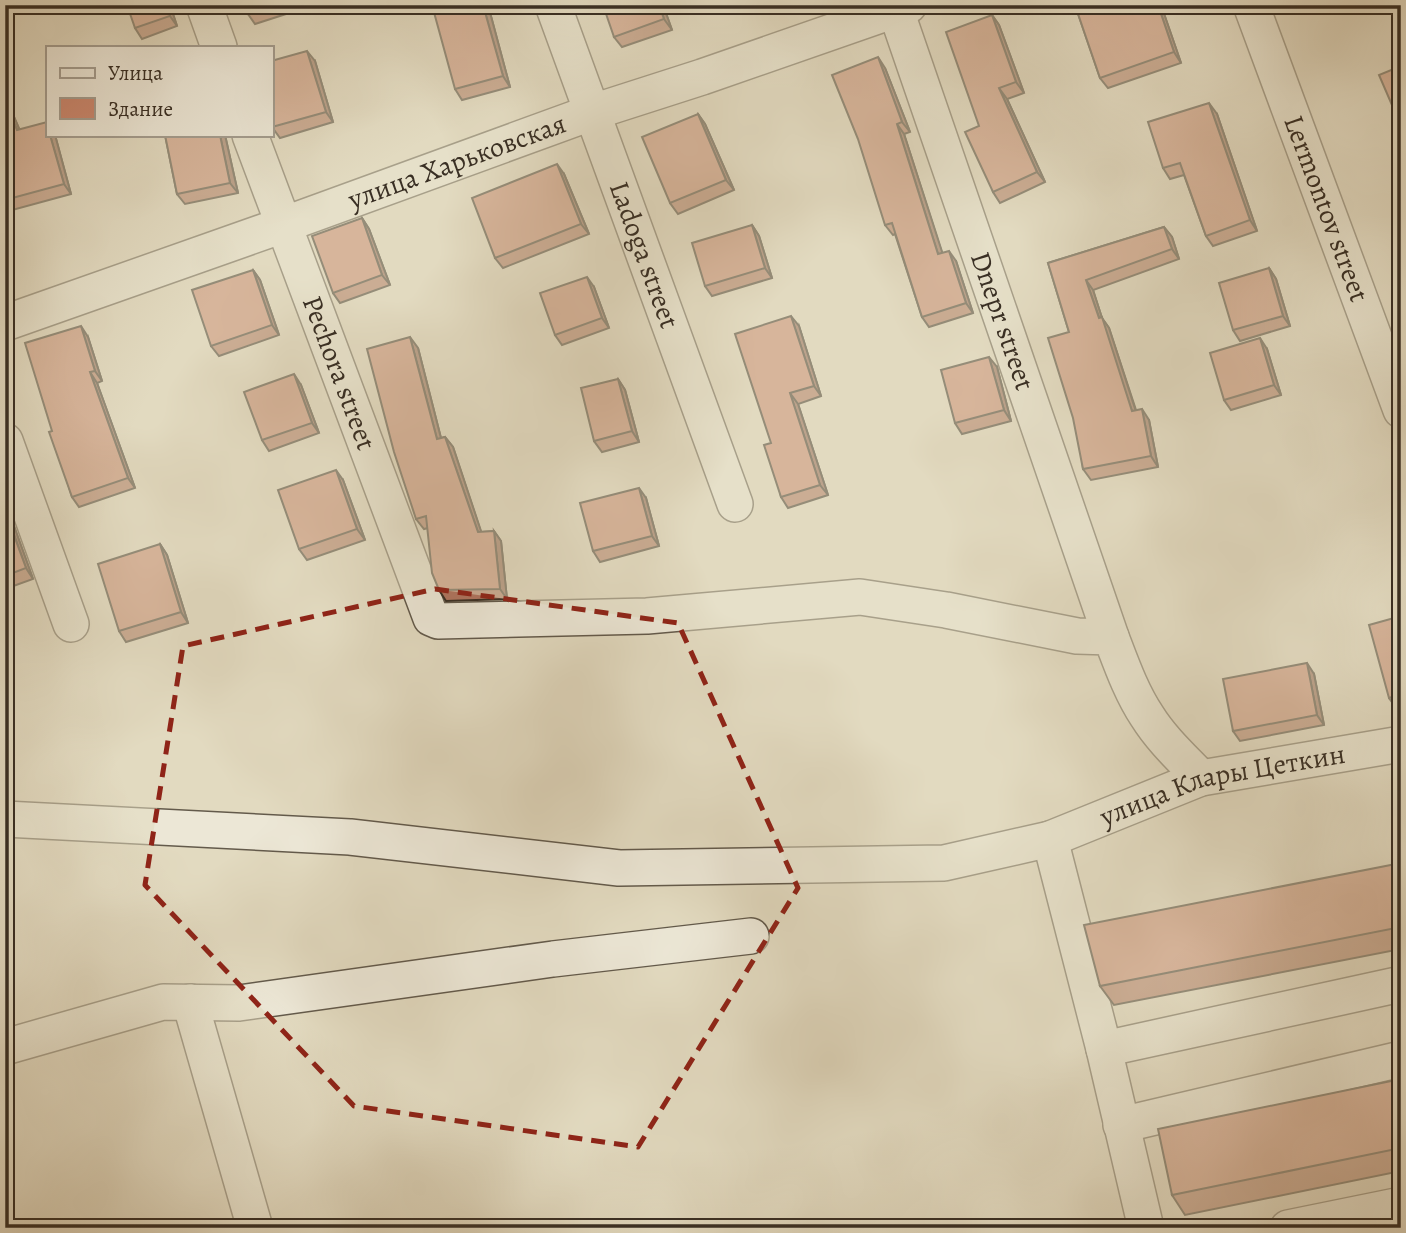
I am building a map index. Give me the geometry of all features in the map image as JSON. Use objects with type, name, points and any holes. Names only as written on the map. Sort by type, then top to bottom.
[{"type":"street","points":[[204,5],[219,46]]},
{"type":"street","name":"Ladoga street","points":[[554,5],[735,504]]},
{"type":"street","name":"Lermontov street","points":[[1251,5],[1401,410]]},
{"type":"street","name":"улица Харьковская","points":[[5,323],[593,112],[702,77],[899,7]]},
{"type":"street","name":"Dnepr street","points":[[899,7],[1126,676],[1146,715],[1169,746],[1201,778]]},
{"type":"street","name":"Pechora street","points":[[250,136],[431,618],[438,621],[647,616],[860,597],[946,610],[1077,636],[1111,637]]},
{"type":"street","points":[[5,441],[71,624]]},
{"type":"street","name":"улица Клары Цеткин","points":[[5,819],[350,837],[619,868],[944,863],[1050,839],[1201,778],[1401,744]]},
{"type":"street","points":[[1050,839],[1104,1049],[1146,1228]]},
{"type":"street","points":[[5,1047],[163,1002],[239,1003],[553,959],[751,936]]},
{"type":"street","points":[[1104,1049],[1401,984]]},
{"type":"street","points":[[190,1002],[255,1228]]},
{"type":"street","points":[[1122,1125],[1401,1059]]},
{"type":"street","points":[[1288,1228],[1401,1205]]},
{"type":"highlighted area","points":[[435,589],[678,623],[798,888],[638,1147],[354,1106],[145,885],[183,646]]},
{"type":"building","points":[[127,5],[166,5],[170,16],[135,28]]},
{"type":"building","points":[[245,5],[274,5],[248,14]]},
{"type":"building","points":[[432,5],[483,5],[503,76],[455,89]]},
{"type":"building","points":[[603,5],[659,5],[664,19],[614,37]]},
{"type":"building","points":[[1075,5],[1158,5],[1174,52],[1100,78]]},
{"type":"building","points":[[992,15],[1016,82],[999,88],[1037,172],[993,192],[965,132],[979,126],[946,32]]},
{"type":"building","points":[[307,51],[326,112],[273,127],[273,60]]},
{"type":"building","points":[[878,57],[902,122],[897,124],[938,254],[949,251],[966,303],[922,317],[892,223],[885,225],[858,139],[832,75]]},
{"type":"building","points":[[1401,66],[1401,117],[1398,119],[1379,75]]},
{"type":"building","points":[[5,102],[17,130],[46,122],[46,136],[50,136],[64,184],[5,200]]},
{"type":"building","points":[[1209,103],[1250,220],[1206,236],[1180,163],[1163,168],[1148,122]]},
{"type":"building","points":[[698,114],[726,180],[670,203],[642,137]]},
{"type":"building","points":[[165,136],[220,136],[230,183],[177,194]]},
{"type":"building","points":[[557,164],[581,224],[495,258],[472,198]]},
{"type":"building","points":[[362,218],[382,275],[333,293],[312,236]]},
{"type":"building","points":[[752,225],[765,268],[705,286],[692,243]]},
{"type":"building","points":[[1164,227],[1172,249],[1086,280],[1099,318],[1102,317],[1132,411],[1142,409],[1151,456],[1083,469],[1073,418],[1048,338],[1069,332],[1048,263]]},
{"type":"building","points":[[1269,268],[1283,316],[1233,330],[1219,283]]},
{"type":"building","points":[[253,270],[272,325],[211,346],[192,290]]},
{"type":"building","points":[[587,277],[602,318],[555,335],[540,293]]},
{"type":"building","points":[[791,316],[814,386],[790,393],[820,485],[781,497],[764,445],[771,443],[735,334]]},
{"type":"building","points":[[81,326],[95,371],[90,372],[128,478],[72,497],[49,432],[52,431],[25,343]]},
{"type":"building","points":[[410,337],[437,439],[445,437],[478,532],[494,531],[500,589],[439,590],[432,573],[426,516],[416,519],[394,452],[367,349]]},
{"type":"building","points":[[1260,338],[1274,385],[1224,400],[1210,353]]},
{"type":"building","points":[[989,357],[1004,410],[955,423],[941,370]]},
{"type":"building","points":[[294,374],[312,423],[262,440],[244,392]]},
{"type":"building","points":[[618,379],[632,431],[594,441],[581,388]]},
{"type":"building","points":[[336,470],[357,529],[299,549],[278,490]]},
{"type":"building","points":[[639,488],[652,536],[593,551],[580,503]]},
{"type":"building","points":[[5,511],[26,568],[5,576]]},
{"type":"building","points":[[160,544],[181,612],[119,631],[98,564]]},
{"type":"building","points":[[1401,616],[1401,694],[1389,698],[1369,625]]},
{"type":"building","points":[[1307,663],[1317,715],[1233,731],[1223,679]]},
{"type":"building","points":[[1401,863],[1401,927],[1100,986],[1084,925]]},
{"type":"building","points":[[1401,1079],[1401,1148],[1172,1195],[1158,1129]]}]
